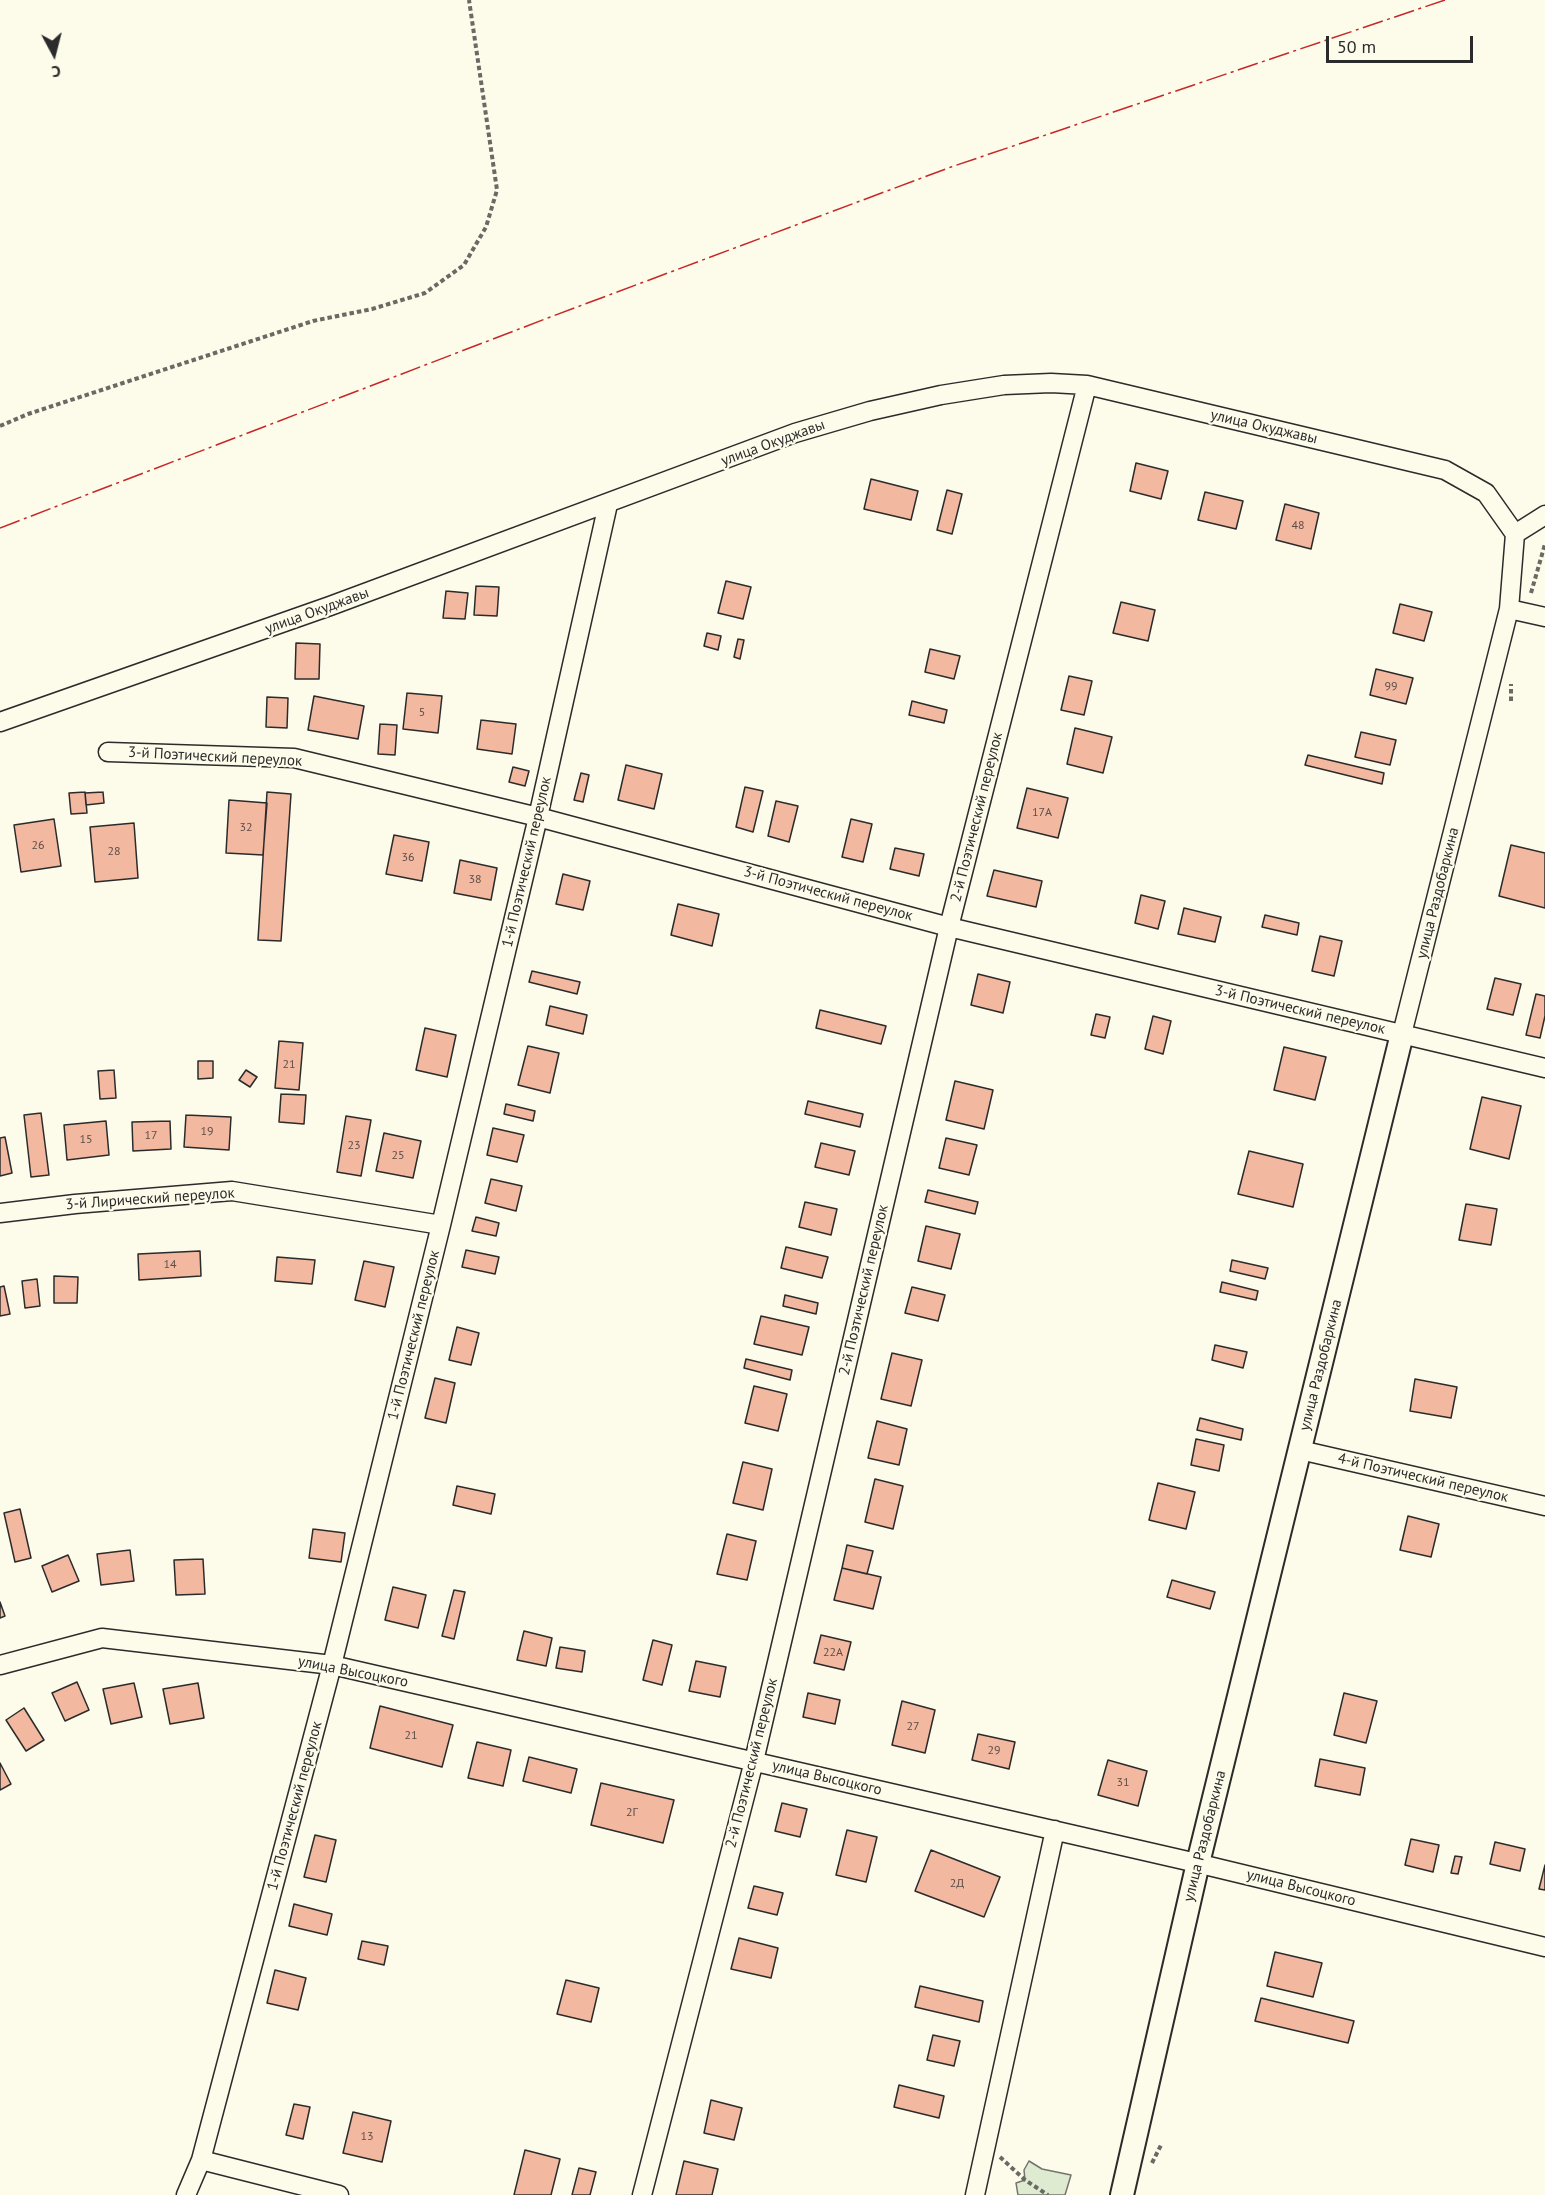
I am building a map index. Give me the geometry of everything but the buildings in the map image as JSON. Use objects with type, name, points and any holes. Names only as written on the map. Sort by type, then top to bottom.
[{"type":"street","name":"улица Окуджавы","points":[[0,722],[330,606],[795,433],[870,411],[941,395],[1004,385],[1051,383],[1088,385],[1445,470],[1486,493],[1515,534]]},
{"type":"street","name":"2-й Поэтический переулок","points":[[642,2195],[754,1761],[949,927],[1088,385]]},
{"type":"street","name":"1-й Поэтический переулок","points":[[185,2194],[201,2160],[332,1665],[441,1225],[538,817],[608,504]]},
{"type":"street","points":[[1515,534],[1545,515]]},
{"type":"street","name":"улица Раздобаркина","points":[[1122,2195],[1198,1863],[1509,609],[1515,534]]},
{"type":"street","points":[[1509,609],[1545,617]]},
{"type":"street","name":"3-й Поэтический переулок","points":[[108,752],[294,758],[538,817],[949,927],[1545,1068]]},
{"type":"street","name":"3-й Лирический переулок","points":[[0,1213],[75,1204],[232,1191],[441,1225]]},
{"type":"street","name":"4-й Поэтический переулок","points":[[1300,1450],[1545,1506]]},
{"type":"street","name":"улица Высоцкого","points":[[0,1665],[102,1638],[332,1665],[1198,1863],[1545,1947]]},
{"type":"street","points":[[975,2195],[1055,1830]]},
{"type":"street","points":[[201,2160],[339,2195]]},
{"type":"path","points":[[0,426],[28,414],[313,321],[372,309],[425,293],[464,265],[486,228],[497,190],[469,0]]},
{"type":"path","points":[[986,2145],[1025,2180],[1047,2195]]},
{"type":"green space","points":[[1029,2161],[1042,2169],[1071,2175],[1065,2195],[1018,2195],[1016,2183],[1025,2180],[1024,2170]]},
{"type":"power","points":[[0,528],[553,316],[951,167],[1445,0]]}]
